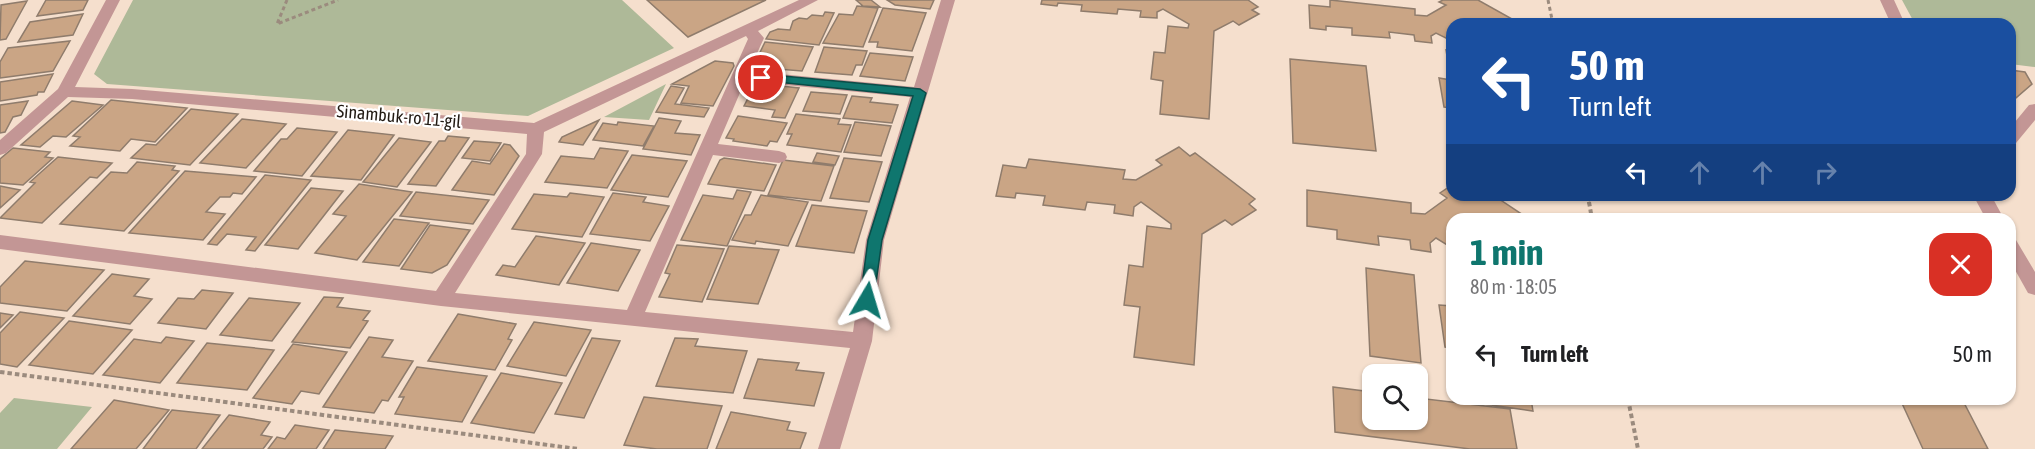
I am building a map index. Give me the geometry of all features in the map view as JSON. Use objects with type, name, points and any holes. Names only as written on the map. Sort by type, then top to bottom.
[{"type":"street","points":[[0,149],[64,92],[113,0]]},
{"type":"street","points":[[441,299],[534,154],[537,129],[811,0]]},
{"type":"street","points":[[829,449],[862,341],[875,240],[948,0]]},
{"type":"street","points":[[1887,0],[1896,18]]},
{"type":"street","points":[[633,318],[756,38],[748,29]]},
{"type":"street","points":[[739,75],[920,93]]},
{"type":"street","name":"Sinambuk-ro 11-gil","points":[[64,92],[132,94],[537,129]]},
{"type":"street","points":[[2016,132],[2035,109]]},
{"type":"street","points":[[707,149],[779,157]]},
{"type":"street","points":[[5,247],[441,299],[862,341]]},
{"type":"street","points":[[2016,255],[2035,288]]},
{"type":"path","points":[[287,0],[277,24],[338,0]]},
{"type":"path","points":[[1548,0],[1552,18]]},
{"type":"path","points":[[0,372],[578,449]]},
{"type":"path","points":[[1629,405],[1638,449]]},
{"type":"green space","points":[[133,0],[622,0],[674,48],[528,116],[107,84],[94,74]]},
{"type":"green space","points":[[1902,0],[2035,0],[2035,67],[2016,65],[2016,18],[1912,18]]},
{"type":"green space","points":[[666,84],[649,120],[604,117]]},
{"type":"green space","points":[[14,398],[92,407],[57,449],[0,449],[0,413]]},
{"type":"building","points":[[46,0],[88,0],[83,10],[37,16]]},
{"type":"building","points":[[647,0],[766,0],[688,37]]},
{"type":"building","points":[[856,0],[871,0],[880,7],[863,6]]},
{"type":"building","points":[[887,0],[934,0],[930,9],[895,5]]},
{"type":"building","points":[[1042,0],[1248,0],[1258,7],[1252,10],[1259,14],[1239,25],[1233,21],[1214,31],[1209,119],[1160,114],[1163,81],[1151,79],[1154,52],[1165,53],[1168,26],[1188,28],[1189,24],[1163,9],[1157,12],[1157,18],[1140,17],[1141,11],[1118,9],[1117,14],[1081,11],[1082,5],[1041,4]]},
{"type":"building","points":[[1330,0],[1415,9],[1415,15],[1427,16],[1446,5],[1439,2],[1443,0],[1478,0],[1510,18],[1446,18],[1446,38],[1436,33],[1431,36],[1432,43],[1415,41],[1414,35],[1389,32],[1390,38],[1352,35],[1352,28],[1326,26],[1326,30],[1310,28],[1309,5],[1330,7]]},
{"type":"building","points":[[27,1],[6,39],[0,40],[1,5]]},
{"type":"building","points":[[857,6],[878,8],[863,47],[823,43],[839,14],[853,15]]},
{"type":"building","points":[[883,8],[926,13],[912,51],[877,47],[878,42],[869,42]]},
{"type":"building","points":[[825,12],[834,13],[819,45],[766,39],[770,32],[778,29],[790,30],[793,21],[799,18],[807,19],[812,15],[823,16]]},
{"type":"building","points":[[83,14],[73,35],[18,42],[30,22]]},
{"type":"building","points":[[70,41],[53,71],[0,78],[0,62],[8,48]]},
{"type":"building","points":[[765,42],[813,47],[802,71],[753,67]]},
{"type":"building","points":[[824,47],[867,51],[862,65],[856,65],[852,75],[815,72]]},
{"type":"building","points":[[870,53],[913,57],[905,81],[860,76]]},
{"type":"building","points":[[1290,59],[1366,66],[1376,151],[1293,143]]},
{"type":"building","points":[[715,61],[733,63],[734,66],[713,106],[681,103],[689,86],[672,84]]},
{"type":"building","points":[[2016,71],[2025,72],[2032,84],[2016,98]]},
{"type":"building","points":[[53,74],[44,92],[0,101],[0,82]]},
{"type":"building","points":[[1439,78],[1446,79],[1446,107],[1444,107]]},
{"type":"building","points":[[761,84],[799,88],[785,118],[772,117],[775,110],[744,106],[754,87]]},
{"type":"building","points":[[671,86],[684,88],[675,104],[709,108],[704,117],[656,112]]},
{"type":"building","points":[[811,92],[847,95],[840,114],[803,111]]},
{"type":"building","points":[[852,96],[872,98],[870,102],[898,105],[892,123],[843,118]]},
{"type":"building","points":[[111,100],[187,108],[155,142],[131,139],[120,151],[70,146],[80,137],[73,136]]},
{"type":"building","points":[[28,101],[21,115],[13,117],[5,132],[0,133],[0,105]]},
{"type":"building","points":[[72,101],[103,105],[66,137],[53,136],[40,147],[21,145]]},
{"type":"building","points":[[191,109],[238,114],[190,165],[131,158],[146,144],[156,145]]},
{"type":"building","points":[[796,114],[840,119],[838,124],[851,125],[841,152],[787,145],[792,134],[787,134]]},
{"type":"building","points":[[738,116],[787,123],[777,142],[770,141],[767,146],[726,138]]},
{"type":"building","points":[[659,118],[681,121],[675,133],[700,135],[691,155],[643,149]]},
{"type":"building","points":[[242,119],[286,124],[246,168],[200,163]]},
{"type":"building","points":[[599,120],[583,145],[559,142],[562,137]]},
{"type":"building","points":[[618,122],[654,126],[643,146],[593,140],[603,123],[617,125]]},
{"type":"building","points":[[855,122],[891,126],[881,156],[844,152]]},
{"type":"building","points":[[297,128],[337,132],[302,176],[254,171],[281,139],[287,139]]},
{"type":"building","points":[[348,130],[394,135],[361,180],[311,176]]},
{"type":"building","points":[[448,136],[469,138],[436,186],[408,184],[439,141],[445,141]]},
{"type":"building","points":[[399,138],[431,142],[397,187],[363,182]]},
{"type":"building","points":[[474,141],[501,143],[490,161],[462,158]]},
{"type":"building","points":[[504,144],[510,145],[519,156],[494,195],[452,190],[472,161],[490,164]]},
{"type":"building","points":[[1179,147],[1190,156],[1195,153],[1255,199],[1249,204],[1256,210],[1232,225],[1225,220],[1202,234],[1194,365],[1134,357],[1140,307],[1124,305],[1129,265],[1143,267],[1147,226],[1171,229],[1171,224],[1141,202],[1134,207],[1133,216],[1114,213],[1115,205],[1087,202],[1085,210],[1043,205],[1045,196],[1016,193],[1015,198],[996,196],[1003,165],[1026,168],[1029,159],[1125,170],[1123,179],[1136,180],[1162,165],[1156,160]]},
{"type":"building","points":[[13,148],[50,152],[45,157],[53,158],[23,185],[0,183],[0,159]]},
{"type":"building","points":[[600,148],[628,151],[607,188],[545,182],[561,156],[594,159]]},
{"type":"building","points":[[817,153],[839,156],[835,165],[813,162]]},
{"type":"building","points":[[632,155],[687,161],[668,197],[611,190]]},
{"type":"building","points":[[58,157],[112,163],[97,178],[90,177],[42,223],[0,218],[35,183],[30,182]]},
{"type":"building","points":[[724,158],[776,165],[764,191],[708,184],[720,160]]},
{"type":"building","points":[[844,158],[882,162],[869,202],[830,198]]},
{"type":"building","points":[[783,160],[834,166],[821,201],[768,195]]},
{"type":"building","points":[[137,162],[175,166],[172,170],[179,171],[124,231],[60,224],[111,172],[127,173]]},
{"type":"building","points":[[185,171],[256,177],[242,194],[233,193],[230,197],[220,197],[206,212],[225,214],[203,240],[129,233]]},
{"type":"building","points":[[265,175],[311,180],[255,251],[246,250],[256,237],[227,234],[217,245],[208,244]]},
{"type":"building","points":[[359,184],[412,192],[357,260],[315,253],[346,216],[333,214]]},
{"type":"building","points":[[0,186],[20,190],[0,208]]},
{"type":"building","points":[[311,188],[343,191],[298,249],[265,245]]},
{"type":"building","points":[[1446,189],[1446,197],[1440,193]]},
{"type":"building","points":[[737,190],[751,192],[727,246],[681,240],[703,195],[733,199]]},
{"type":"building","points":[[1307,190],[1411,203],[1411,213],[1425,214],[1446,199],[1446,201],[1502,201],[1520,213],[1446,213],[1446,244],[1436,238],[1430,243],[1431,252],[1411,249],[1410,240],[1378,236],[1379,245],[1337,239],[1337,230],[1307,226]]},
{"type":"building","points":[[416,192],[489,200],[473,224],[400,216]]},
{"type":"building","points":[[570,193],[604,197],[582,237],[512,229],[534,194],[567,197]]},
{"type":"building","points":[[613,193],[646,197],[643,202],[669,206],[650,241],[590,234]]},
{"type":"building","points":[[761,195],[808,202],[788,246],[732,240],[745,215],[751,215]]},
{"type":"building","points":[[812,205],[867,211],[854,253],[796,246]]},
{"type":"building","points":[[394,219],[429,223],[399,266],[363,262]]},
{"type":"building","points":[[430,225],[470,230],[447,265],[432,273],[401,269]]},
{"type":"building","points":[[536,236],[585,243],[559,285],[496,275],[503,265],[515,267]]},
{"type":"building","points":[[591,243],[640,250],[618,291],[567,283]]},
{"type":"building","points":[[677,245],[724,249],[702,302],[659,297],[670,274],[665,273]]},
{"type":"building","points":[[729,246],[779,250],[758,304],[707,299]]},
{"type":"building","points":[[25,261],[104,270],[67,311],[0,303],[0,287]]},
{"type":"building","points":[[1366,268],[1414,275],[1421,363],[1370,356]]},
{"type":"building","points":[[112,274],[149,279],[134,296],[152,299],[130,324],[73,316]]},
{"type":"building","points":[[202,290],[233,293],[206,329],[158,323],[178,298],[194,299]]},
{"type":"building","points":[[324,297],[343,298],[337,307],[370,311],[363,320],[368,321],[350,348],[292,342]]},
{"type":"building","points":[[249,298],[300,303],[272,341],[220,335]]},
{"type":"building","points":[[1439,305],[1446,306],[1445,347]]},
{"type":"building","points":[[20,312],[64,318],[17,367],[0,364],[0,333]]},
{"type":"building","points":[[0,313],[13,315],[0,328]]},
{"type":"building","points":[[458,314],[516,324],[508,339],[512,340],[495,370],[428,361]]},
{"type":"building","points":[[69,321],[132,330],[93,374],[29,365]]},
{"type":"building","points":[[534,322],[591,330],[566,376],[507,366]]},
{"type":"building","points":[[166,337],[194,341],[160,383],[103,375],[134,339],[161,343]]},
{"type":"building","points":[[369,337],[393,340],[382,357],[413,361],[388,401],[382,400],[374,413],[323,407]]},
{"type":"building","points":[[592,338],[620,341],[584,418],[555,414]]},
{"type":"building","points":[[675,338],[698,339],[695,346],[747,351],[733,393],[656,386]]},
{"type":"building","points":[[207,343],[274,350],[247,390],[177,383]]},
{"type":"building","points":[[293,344],[347,352],[319,394],[301,391],[292,404],[253,398]]},
{"type":"building","points":[[758,359],[799,363],[796,370],[824,373],[814,406],[744,398]]},
{"type":"building","points":[[417,367],[487,376],[462,422],[395,414],[404,397],[399,397]]},
{"type":"building","points":[[501,373],[562,383],[534,433],[471,423]]},
{"type":"building","points":[[1333,387],[1362,391],[1362,430],[1428,430],[1428,399],[1446,401],[1446,405],[1477,405],[1510,409],[1517,449],[1470,449],[1335,432]]},
{"type":"building","points":[[644,397],[722,406],[707,449],[657,449],[624,445]]},
{"type":"building","points":[[114,400],[169,410],[136,449],[71,449]]},
{"type":"building","points":[[1491,405],[1532,405],[1533,411]]},
{"type":"building","points":[[1903,405],[1965,405],[1988,449],[1923,449]]},
{"type":"building","points":[[172,410],[220,415],[196,449],[143,449]]},
{"type":"building","points":[[731,412],[790,422],[787,430],[806,433],[800,449],[716,449]]},
{"type":"building","points":[[229,415],[270,422],[261,435],[272,437],[263,449],[202,449]]},
{"type":"building","points":[[295,425],[329,430],[316,449],[268,449],[277,437],[285,439]]},
{"type":"building","points":[[335,430],[393,436],[385,449],[323,449]]},
{"type":"route","points":[[761,78],[920,93],[875,240],[867,300]]}]
